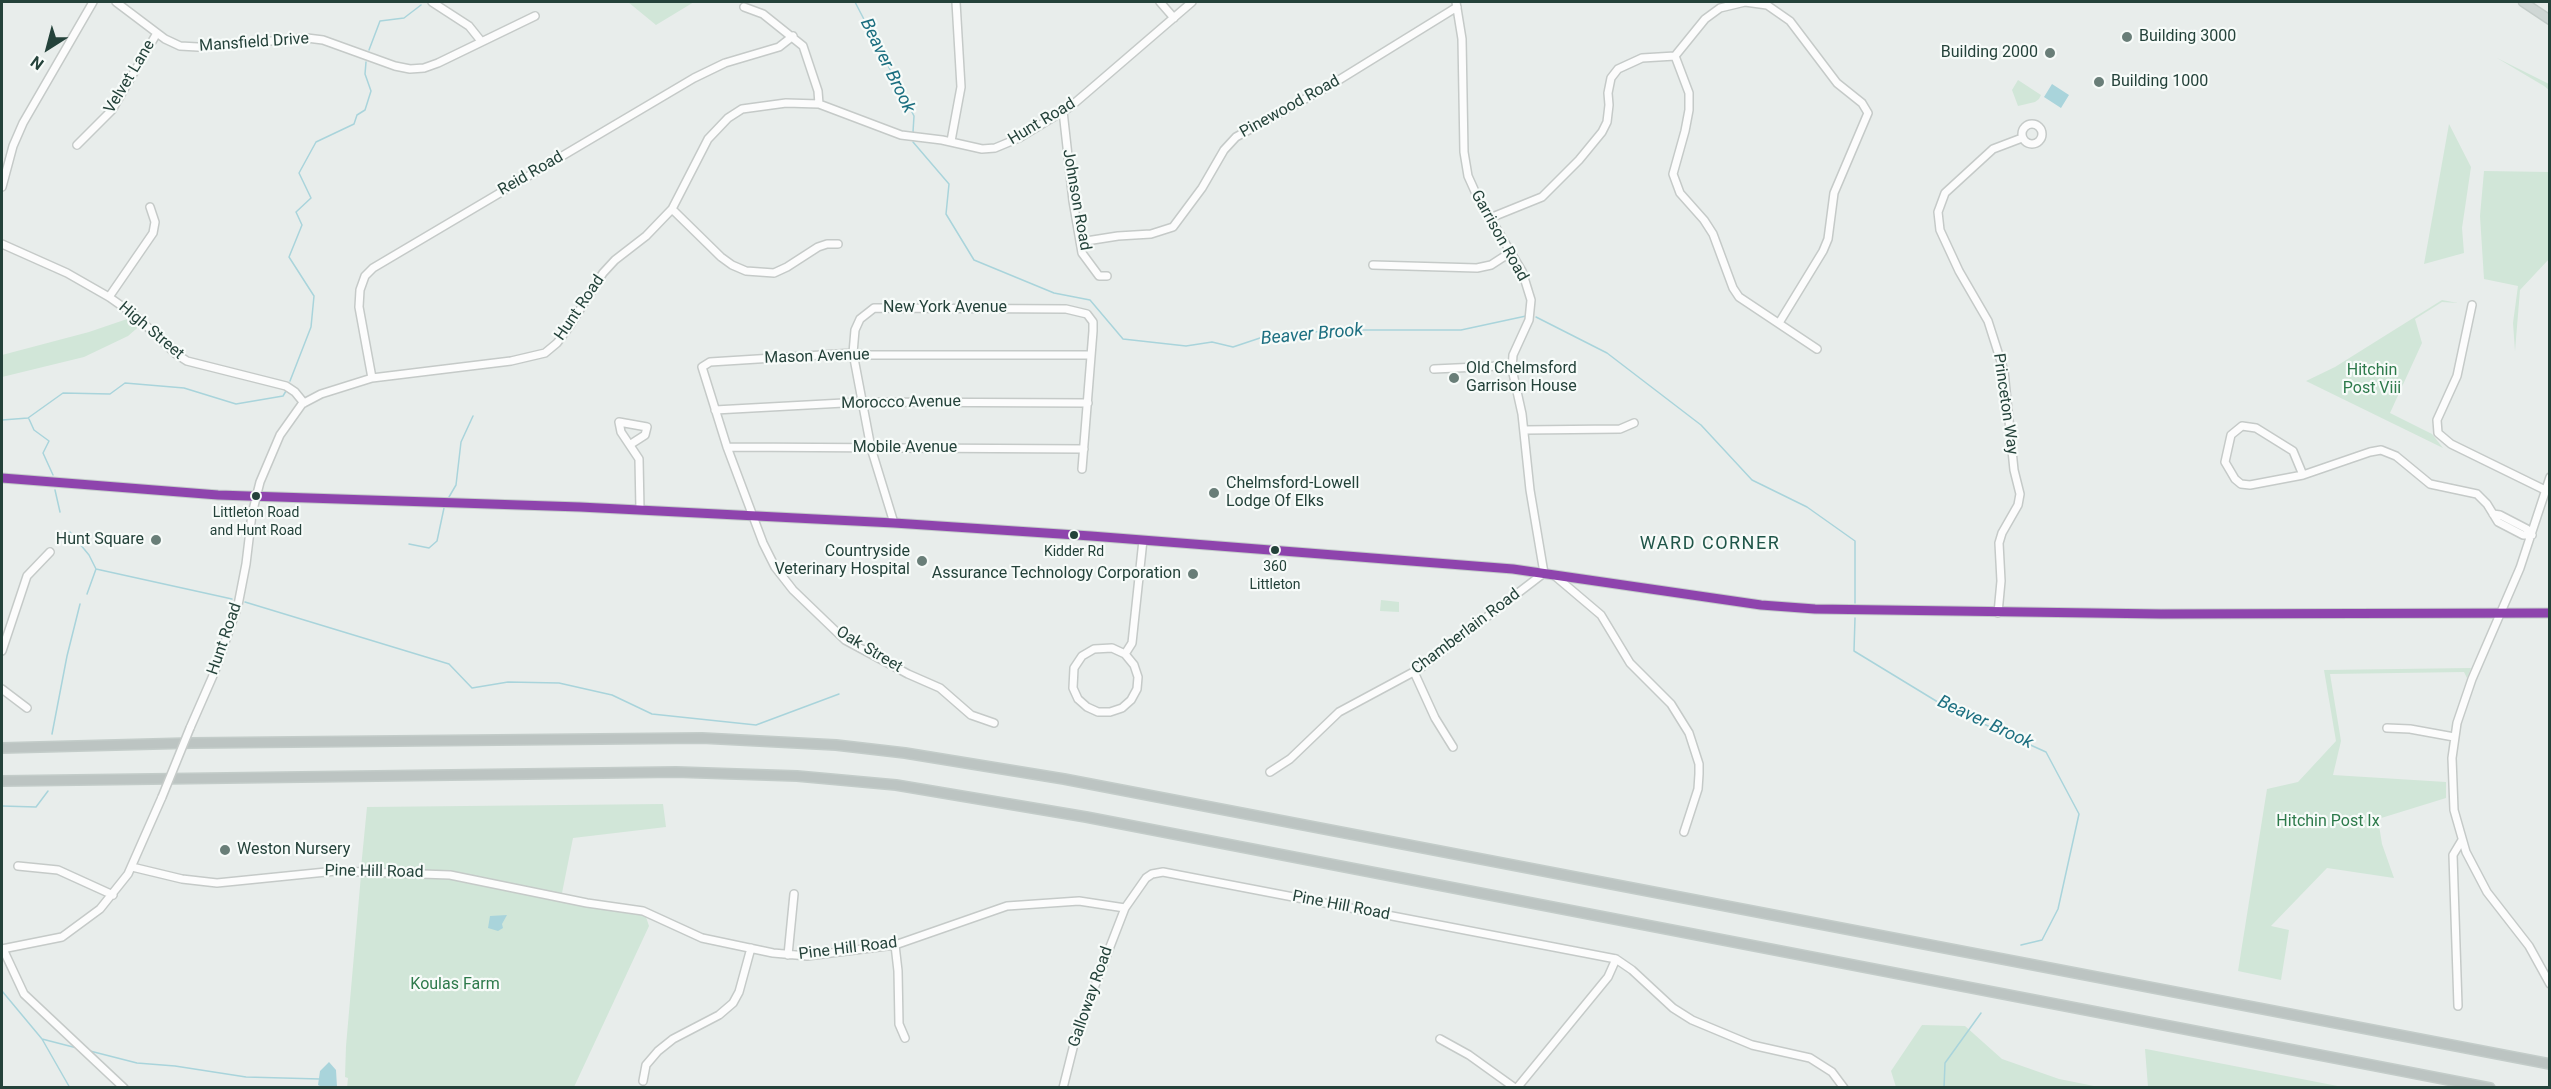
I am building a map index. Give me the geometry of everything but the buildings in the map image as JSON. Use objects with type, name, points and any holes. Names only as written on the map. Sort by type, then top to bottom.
[{"type":"highway","points":[[2,748],[680,738],[836,745],[905,753],[1064,779],[2550,1064]]},
{"type":"highway","points":[[2,781],[676,772],[785,775],[896,785],[1086,817],[2490,1088]]},
{"type":"main road","points":[[2523,2],[2550,20]]},
{"type":"main road","points":[[2,478],[256,497],[752,515],[1143,540],[1548,573],[1778,607],[1833,610],[1998,613],[2550,613]]},
{"type":"street","points":[[2,187],[13,146],[23,123],[93,2]]},
{"type":"street","name":"Mansfield Drive","points":[[116,2],[170,42],[186,48],[290,38],[315,39],[410,69],[431,66],[535,16]]},
{"type":"street","points":[[432,2],[469,26],[481,41]]},
{"type":"street","points":[[951,141],[962,77],[956,2]]},
{"type":"street","points":[[1160,2],[1174,18]]},
{"type":"street","name":"Hunt Road","points":[[132,867],[215,670],[238,605],[256,497],[280,435],[290,419],[304,404],[321,394],[372,378],[511,361],[545,353],[557,343],[569,327],[603,273],[615,260],[646,236],[672,209],[702,147],[715,130],[735,113],[758,105],[796,102],[819,105],[901,135],[951,141],[982,149],[995,148],[1019,138],[1064,111],[1095,87],[1192,2]]},
{"type":"street","points":[[1490,218],[1542,196],[1580,160],[1607,122],[1611,78],[1618,69],[1642,58],[1675,56],[1713,12],[1729,4],[1756,2],[1775,9],[1790,21],[1837,83],[1867,109],[1867,116],[1834,193],[1828,239],[1779,323]]},
{"type":"street","name":"Garrison Road","points":[[1457,4],[1462,45],[1465,164],[1472,186],[1511,252],[1526,283],[1531,309],[1527,326],[1513,355],[1512,369],[1524,430],[1530,490],[1548,573]]},
{"type":"street","name":"Pinewood Road","points":[[1080,242],[1151,234],[1173,227],[1202,188],[1224,150],[1236,137],[1334,83],[1457,4]]},
{"type":"street","points":[[744,7],[758,10],[803,45],[818,91],[819,105]]},
{"type":"street","name":"Velvet Lane","points":[[76,145],[112,110],[157,33]]},
{"type":"street","name":"Reid Road","points":[[372,378],[359,307],[360,290],[365,276],[373,268],[694,78],[725,63],[778,47],[793,36]]},
{"type":"street","points":[[1675,56],[1686,82],[1689,110],[1673,174],[1680,193],[1713,234],[1732,288],[1750,306],[1817,349]]},
{"type":"street","name":"Johnson Road","points":[[1064,111],[1073,201],[1082,253],[1099,276],[1107,276]]},
{"type":"street","name":"Princeton Way","points":[[1998,613],[2001,581],[1999,543],[2018,505],[2020,494],[2014,470],[2004,370],[1988,321],[1959,271],[1940,230],[1938,212],[1945,193],[1994,149],[2022,138]]},
{"type":"street","points":[[109,297],[153,233],[155,222],[150,207]]},
{"type":"street","points":[[672,209],[721,257],[746,271],[774,273],[818,247],[838,244]]},
{"type":"street","name":"High Street","points":[[2,242],[67,273],[109,297],[136,316],[182,358],[201,366],[286,386],[295,392],[304,404]]},
{"type":"street","points":[[1373,265],[1477,268],[1491,265],[1511,252]]},
{"type":"street","points":[[2472,306],[2457,376],[2437,420],[2438,433],[2451,444],[2545,490]]},
{"type":"street","name":"New York Avenue","points":[[894,523],[871,448],[853,353],[855,330],[860,319],[874,308],[1077,310],[1090,318],[1094,326],[1082,469]]},
{"type":"street","name":"Mason Avenue","points":[[752,515],[702,369],[707,362],[853,353],[870,355],[1091,355]]},
{"type":"street","points":[[1434,369],[1500,366],[1512,369]]},
{"type":"street","name":"Morocco Avenue","points":[[715,410],[862,402],[1088,403]]},
{"type":"street","points":[[1524,430],[1620,429],[1634,423]]},
{"type":"street","points":[[2302,475],[2293,451],[2256,428],[2242,426],[2231,435],[2224,459],[2237,482],[2250,485],[2302,475],[2370,452],[2385,451],[2399,458],[2430,483],[2477,494],[2500,523],[2523,535],[2532,535]]},
{"type":"street","points":[[631,444],[639,459],[640,510]]},
{"type":"street","name":"Mobile Avenue","points":[[727,447],[1084,449]]},
{"type":"street","points":[[2550,477],[2532,535],[2472,679],[2454,737],[2454,810],[2462,840],[2487,892],[2529,946],[2550,984]]},
{"type":"street","name":"Oak Street","points":[[752,515],[775,567],[812,610],[838,633],[908,674],[940,688],[971,715],[994,723]]},
{"type":"street","points":[[1125,654],[1135,633],[1143,540]]},
{"type":"street","points":[[2,651],[27,576],[50,552]]},
{"type":"street","points":[[1548,573],[1601,615],[1630,663],[1672,706],[1689,733],[1699,764],[1698,789],[1684,832]]},
{"type":"street","name":"Chamberlain Road","points":[[1270,772],[1290,759],[1339,712],[1414,672],[1548,573]]},
{"type":"street","points":[[1103,647],[1113,648],[1125,654],[1134,665],[1138,677],[1137,689],[1131,700],[1122,708],[1110,712],[1098,712],[1087,707],[1078,699],[1073,688],[1073,672],[1079,660],[1089,651],[1103,647]]},
{"type":"street","points":[[1414,672],[1435,718],[1453,747]]},
{"type":"street","points":[[2,689],[27,708]]},
{"type":"street","points":[[2387,728],[2410,729],[2454,737]]},
{"type":"street","points":[[2458,1006],[2452,891],[2453,855],[2462,840]]},
{"type":"street","points":[[18,867],[58,870],[113,895]]},
{"type":"street","points":[[124,1088],[24,994],[2,949],[51,940],[68,934],[91,917],[113,895],[132,867]]},
{"type":"street","name":"Pine Hill Road","points":[[132,867],[182,879],[217,883],[331,871],[389,871],[450,876],[588,903],[643,911],[666,920],[693,935],[788,955],[822,955],[895,945],[1007,906],[1079,901],[1125,908],[1146,878],[1155,873],[1166,872],[1616,960]]},
{"type":"street","points":[[788,955],[794,894]]},
{"type":"street","name":"Galloway Road","points":[[1063,1088],[1077,1032],[1125,908]]},
{"type":"street","points":[[895,945],[898,963],[899,1024],[905,1038]]},
{"type":"street","points":[[642,1081],[646,1065],[658,1051],[673,1040],[719,1015],[733,1003],[739,992],[751,948]]},
{"type":"street","points":[[1440,1039],[1470,1054],[1516,1088],[1608,977],[1616,960],[1632,970],[1673,1008],[1692,1020],[1752,1045],[1814,1060],[1832,1072],[1844,1088]]},
{"type":"green space","points":[[628,2],[694,2],[656,25]]},
{"type":"green space","points":[[2497,58],[2549,84],[2549,90],[2544,86]]},
{"type":"green space","points":[[2018,80],[2041,95],[2039,99],[2018,106],[2012,90]]},
{"type":"green space","points":[[2449,124],[2471,167],[2462,228],[2464,253],[2424,264]]},
{"type":"green space","points":[[2484,171],[2549,172],[2549,259],[2520,290],[2515,351],[2513,323],[2518,286],[2484,279],[2480,216]]},
{"type":"green space","name":"Hitchin Post Viii","points":[[2442,300],[2458,303],[2442,302],[2415,319],[2422,343],[2390,413],[2432,434],[2443,448],[2306,381],[2335,367]]},
{"type":"green space","points":[[136,316],[143,323],[128,336],[84,357],[2,377],[2,355],[89,332]]},
{"type":"green space","points":[[1381,600],[1399,602],[1399,612],[1380,611]]},
{"type":"green space","name":"Hitchin Post Ix","points":[[2471,668],[2467,678],[2464,672],[2330,674],[2341,741],[2333,775],[2446,782],[2446,798],[2378,819],[2382,844],[2394,878],[2327,868],[2271,926],[2289,930],[2281,980],[2238,971],[2267,789],[2298,782],[2336,741],[2324,670]]},
{"type":"green space","points":[[663,804],[666,827],[573,838],[562,893],[442,871],[361,868],[367,807]]},
{"type":"green space","name":"Koulas Farm","points":[[361,875],[443,878],[606,910],[641,914],[646,917],[649,926],[574,1087],[347,1088],[346,1046]]},
{"type":"green space","points":[[1922,1025],[1965,1026],[2002,1059],[2059,1079],[2099,1087],[1896,1087],[1891,1071]]},
{"type":"green space","points":[[2146,1049],[2343,1087],[2148,1087]]},
{"type":"water","points":[[2052,84],[2069,95],[2061,108],[2044,97]]},
{"type":"water","points":[[507,915],[502,924],[503,928],[498,931],[488,928],[490,916]]},
{"type":"water","points":[[329,1062],[336,1070],[337,1087],[318,1085],[320,1071]]},
{"type":"waterway","name":"Beaver Brook","points":[[855,2],[914,116],[913,132]]},
{"type":"waterway","name":"Beaver Brook","points":[[369,50],[380,21],[404,18],[421,5]]},
{"type":"waterway","name":"Beaver Brook","points":[[290,381],[311,327],[314,296],[289,257],[302,225],[296,212],[311,198],[299,173],[316,142],[354,124],[357,115],[365,110],[371,91],[365,74],[366,62]]},
{"type":"waterway","name":"Beaver Brook","points":[[913,142],[949,184],[946,214],[974,260],[1054,293],[1090,300],[1123,339],[1186,346],[1212,342],[1233,347],[1266,336],[1338,330],[1461,330],[1526,316]]},
{"type":"waterway","name":"Beaver Brook","points":[[1536,317],[1607,353],[1701,425],[1752,480],[1807,507],[1855,541],[1855,603]]},
{"type":"waterway","name":"Beaver Brook","points":[[2,420],[28,418],[63,393],[110,394],[125,383],[184,388],[236,404],[283,396],[286,391]]},
{"type":"waterway","points":[[449,497],[456,485],[461,442],[473,416]]},
{"type":"waterway","points":[[29,419],[34,430],[49,441],[43,453],[53,475]]},
{"type":"waterway","points":[[55,490],[60,512]]},
{"type":"waterway","points":[[409,544],[429,548],[437,541],[444,508]]},
{"type":"waterway","points":[[70,532],[89,555],[96,569],[87,594]]},
{"type":"waterway","points":[[96,569],[232,599]]},
{"type":"waterway","points":[[245,602],[449,664],[472,688],[508,682],[559,683],[612,695],[652,714],[756,725],[839,694]]},
{"type":"waterway","points":[[52,734],[80,604]]},
{"type":"waterway","name":"Beaver Brook","points":[[1855,618],[1854,651],[1946,707],[2046,752],[2079,814],[2058,909],[2042,940],[2021,945]]},
{"type":"waterway","points":[[2,806],[36,807],[48,791]]},
{"type":"waterway","points":[[2,991],[42,1039],[70,1088]]},
{"type":"waterway","name":"Beaver Brook","points":[[1944,1088],[1945,1063],[1981,1013]]},
{"type":"waterway","points":[[42,1039],[77,1048]]},
{"type":"waterway","points":[[90,1051],[137,1063],[175,1066],[246,1077],[320,1079]]},
{"type":"transit line","points":[[2,478],[218,495],[580,507],[894,523],[1091,536],[1513,569],[1761,605],[1815,609],[2161,614],[2550,613]]},
{"type":"place","name":"Building 3000","points":[[2127,37]]},
{"type":"place","name":"Building 2000","points":[[2050,53]]},
{"type":"place","name":"Building 1000","points":[[2099,82]]},
{"type":"place","name":"Old Chelmsford Garrison House","points":[[1454,378]]},
{"type":"place","name":"Chelmsford-Lowell Lodge Of Elks","points":[[1214,493]]},
{"type":"place","name":"Littleton Road and Hunt Road","points":[[256,496]]},
{"type":"place","name":"Kidder Rd","points":[[1074,535]]},
{"type":"place","name":"Hunt Square","points":[[156,540]]},
{"type":"place","name":"360 Littleton","points":[[1275,550]]},
{"type":"place","name":"Countryside Veterinary Hospital","points":[[922,561]]},
{"type":"place","name":"Assurance Technology Corporation","points":[[1193,574]]},
{"type":"place","name":"Weston Nursery","points":[[225,850]]},
{"type":"district","name":"WARD CORNER","points":[[1710,544]]}]
